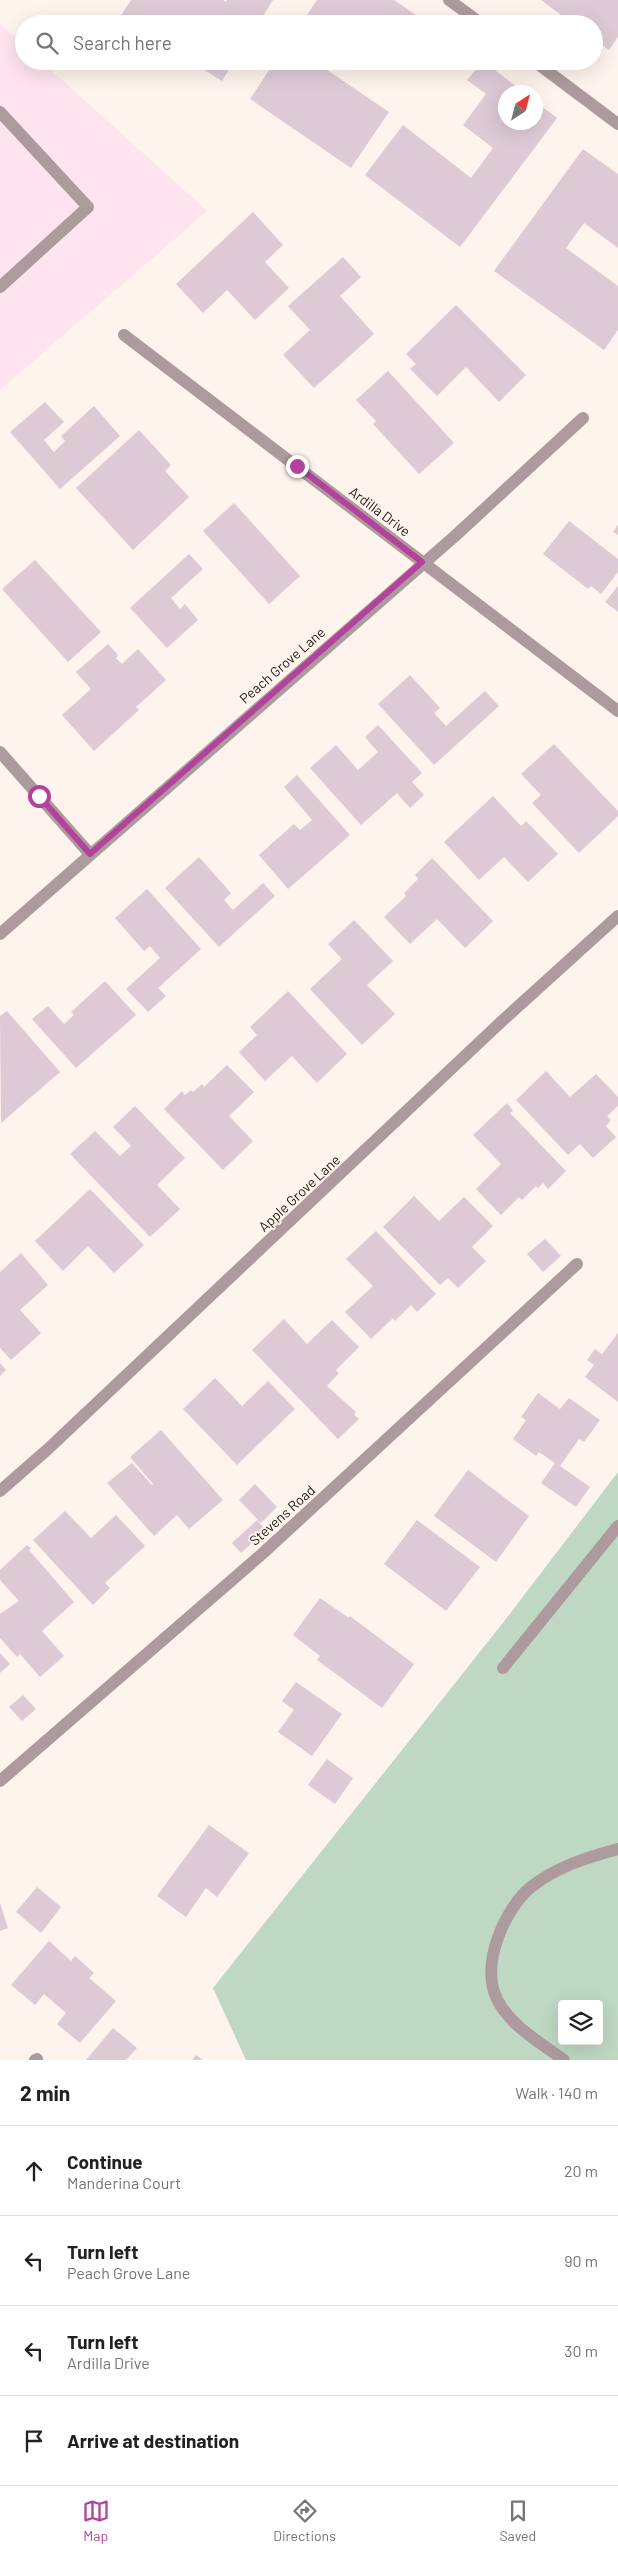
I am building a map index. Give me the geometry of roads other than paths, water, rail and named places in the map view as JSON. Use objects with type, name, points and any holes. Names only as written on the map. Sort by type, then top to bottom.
[{"type":"street","points":[[449,0],[470,15]]},
{"type":"street","points":[[546,70],[618,124]]},
{"type":"street","points":[[0,112],[88,207],[0,288]]},
{"type":"street","name":"Ardilla Drive","points":[[124,335],[618,710]]},
{"type":"street","name":"Peach Grove Lane","points":[[0,934],[422,562],[455,536],[583,418]]},
{"type":"street","points":[[0,752],[90,854]]},
{"type":"street","name":"Apple Grove Lane","points":[[0,1491],[48,1450],[502,1021],[618,916]]},
{"type":"street","name":"Stevens Road","points":[[0,1782],[262,1554],[577,1264]]},
{"type":"street","points":[[503,1668],[618,1526]]},
{"type":"street","points":[[564,2060],[513,2021],[497,2001],[490,1984],[494,1943],[517,1904],[530,1888],[573,1863],[618,1849]]}]
